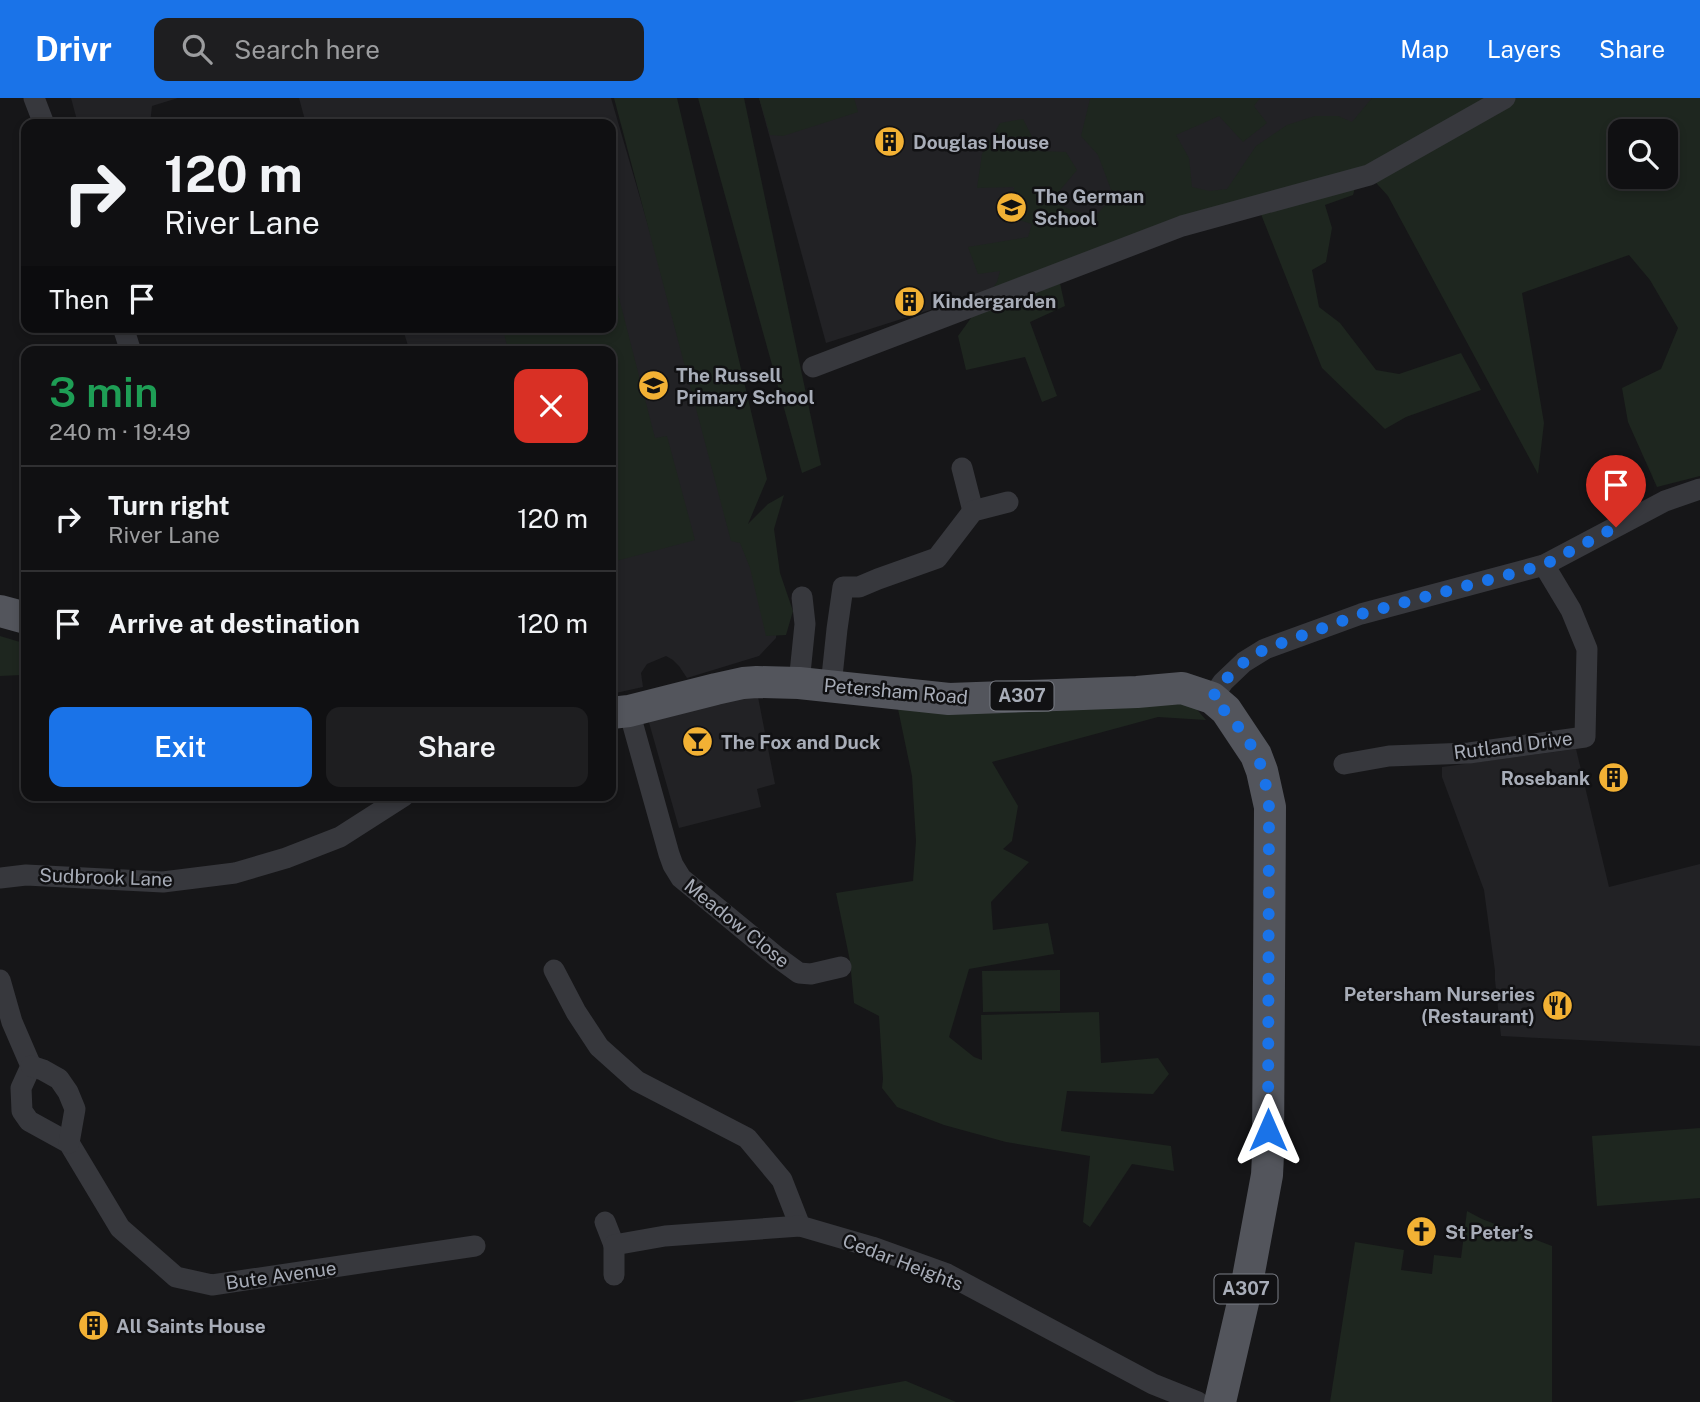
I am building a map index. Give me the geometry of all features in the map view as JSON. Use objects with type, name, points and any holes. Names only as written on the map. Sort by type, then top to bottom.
[{"type":"main road","points":[[0,611],[21,617]]},
{"type":"main road","name":"Petersham Road","points":[[620,712],[743,683],[799,683],[949,699],[1182,688],[1212,698]]},
{"type":"main road","name":"A307","points":[[1212,698],[1226,710],[1256,755],[1267,790],[1270,826],[1267,1175],[1245,1294],[1220,1402]]},
{"type":"street","points":[[34,98],[42,119]]},
{"type":"street","points":[[813,367],[1182,226],[1369,175],[1505,98]]},
{"type":"street","points":[[962,468],[973,512]]},
{"type":"street","points":[[1212,698],[1223,682],[1244,662],[1265,649],[1361,614],[1544,565],[1665,501],[1700,489]]},
{"type":"street","points":[[831,686],[843,587],[859,587],[937,558],[973,512],[1008,502]]},
{"type":"street","name":"Rutland Drive","points":[[1344,764],[1389,756],[1469,752],[1585,737],[1587,649],[1571,610],[1544,565]]},
{"type":"street","points":[[799,683],[805,624],[802,597]]},
{"type":"street","name":"Meadow Close","points":[[620,712],[673,865],[681,878],[799,973],[811,974],[841,967]]},
{"type":"street","name":"Sudbrook Lane","points":[[0,878],[26,875],[163,882],[235,873],[286,858],[340,836],[396,801]]},
{"type":"street","points":[[554,970],[576,1012],[599,1047],[637,1081],[747,1138],[782,1180],[800,1226]]},
{"type":"street","points":[[0,980],[12,1022],[31,1066],[21,1088],[23,1111],[29,1121],[69,1143],[75,1109],[68,1092],[58,1079],[31,1066]]},
{"type":"street","name":"Bute Avenue","points":[[69,1143],[120,1228],[176,1277],[212,1285],[475,1246]]},
{"type":"street","points":[[605,1222],[614,1245],[614,1275]]},
{"type":"street","name":"Cedar Heights","points":[[614,1245],[665,1236],[800,1226],[872,1247],[947,1274],[1153,1384],[1198,1402]]},
{"type":"shaded area","points":[[71,98],[178,98],[152,106],[151,119],[77,119]]},
{"type":"shaded area","name":"The Russell Primary School","points":[[299,98],[611,98],[705,421],[777,624],[776,638],[759,656],[687,678],[679,666],[666,656],[647,664],[641,673],[643,687],[616,693],[616,346],[408,346],[404,333],[616,333],[616,119],[305,119]]},
{"type":"shaded area","points":[[614,98],[677,98],[767,479],[748,524],[768,504],[784,495],[774,529],[780,573],[793,611],[786,635],[766,636],[750,568],[740,543],[731,541]]},
{"type":"shaded area","points":[[698,98],[744,98],[821,465],[802,473]]},
{"type":"shaded area","name":"The German School","points":[[759,98],[1381,98],[1359,174],[826,343]]},
{"type":"shaded area","points":[[759,98],[854,98],[858,112],[783,136],[770,135]]},
{"type":"shaded area","points":[[1093,98],[1260,98],[1254,106],[1267,123],[1243,142],[1219,116],[1176,135],[1189,158],[1192,187],[1209,191],[1227,189],[1256,146],[1287,125],[1315,116],[1338,116],[1352,122],[1372,98],[1700,98],[1700,476],[1657,487],[1628,422],[1622,388],[1661,369],[1678,328],[1650,280],[1629,255],[1522,293],[1544,423],[1538,474],[1388,196],[1369,175],[1359,175],[1353,195],[1325,205],[1332,228],[1326,262],[1312,270],[1319,307],[1340,323],[1376,370],[1399,374],[1461,353],[1481,390],[1406,417],[1385,429],[1322,368],[1255,199],[1056,265],[1065,306],[1030,322],[1057,396],[1042,402],[1025,357],[966,370],[958,336],[997,282],[1000,271],[978,274],[968,247],[1028,237],[1032,224],[1013,218],[1014,187],[977,188],[982,154],[1000,123],[1023,119],[1039,151],[1066,152],[1077,170],[1051,201],[1073,211],[1096,216],[1113,195],[1098,155],[1081,136],[1090,99]]},
{"type":"shaded area","points":[[616,286],[655,438],[667,436],[695,540],[616,561],[616,346],[507,346],[504,333],[616,333]]},
{"type":"shaded area","points":[[0,636],[20,642],[21,675],[0,676]]},
{"type":"shaded area","points":[[758,697],[775,784],[757,789],[761,807],[679,828],[648,719],[725,700]]},
{"type":"shaded area","points":[[1173,700],[1193,705],[1206,720],[1158,717],[992,762],[1018,806],[1012,841],[1003,849],[1029,862],[991,902],[993,930],[1048,923],[1054,954],[969,969],[949,1037],[974,1057],[982,1060],[981,1015],[1099,1012],[1101,1063],[1158,1058],[1169,1074],[1153,1094],[1067,1091],[1061,1131],[1171,1146],[1174,1171],[1132,1164],[1090,1227],[1083,1222],[1090,1156],[1006,1142],[944,1125],[897,1107],[882,1088],[879,1016],[854,1003],[850,961],[836,893],[913,881],[916,841],[912,776],[898,709]]},
{"type":"shaded area","points":[[1576,749],[1609,887],[1700,864],[1700,1046],[1501,1036],[1484,890],[1442,777],[1442,767]]},
{"type":"shaded area","points":[[1060,970],[1060,1011],[983,1012],[982,971]]},
{"type":"shaded area","points":[[1700,1128],[1700,1198],[1597,1206],[1592,1136]]},
{"type":"shaded area","points":[[1467,1211],[1552,1246],[1552,1402],[1330,1402],[1355,1242],[1404,1250],[1401,1270],[1432,1274],[1434,1255],[1461,1258]]},
{"type":"shaded area","points":[[905,1381],[956,1402],[791,1402]]},
{"type":"place","name":"Douglas House","points":[[890,142]]},
{"type":"place","name":"The German School","points":[[1011,207]]},
{"type":"place","name":"Kindergarden","points":[[909,301]]},
{"type":"place","name":"The Russell Primary School","points":[[653,386]]},
{"type":"place","name":"The Fox and Duck","points":[[698,742]]},
{"type":"place","name":"Rosebank","points":[[1613,778]]},
{"type":"place","name":"Petersham Nurseries (Restaurant)","points":[[1558,1005]]},
{"type":"place","name":"St Peter’s","points":[[1422,1232]]},
{"type":"place","name":"All Saints House","points":[[93,1326]]},
{"type":"route","points":[[1268,1130],[1270,826],[1267,790],[1256,755],[1226,710],[1212,698],[1223,682],[1244,662],[1265,649],[1361,614],[1544,565],[1616,527]]}]
